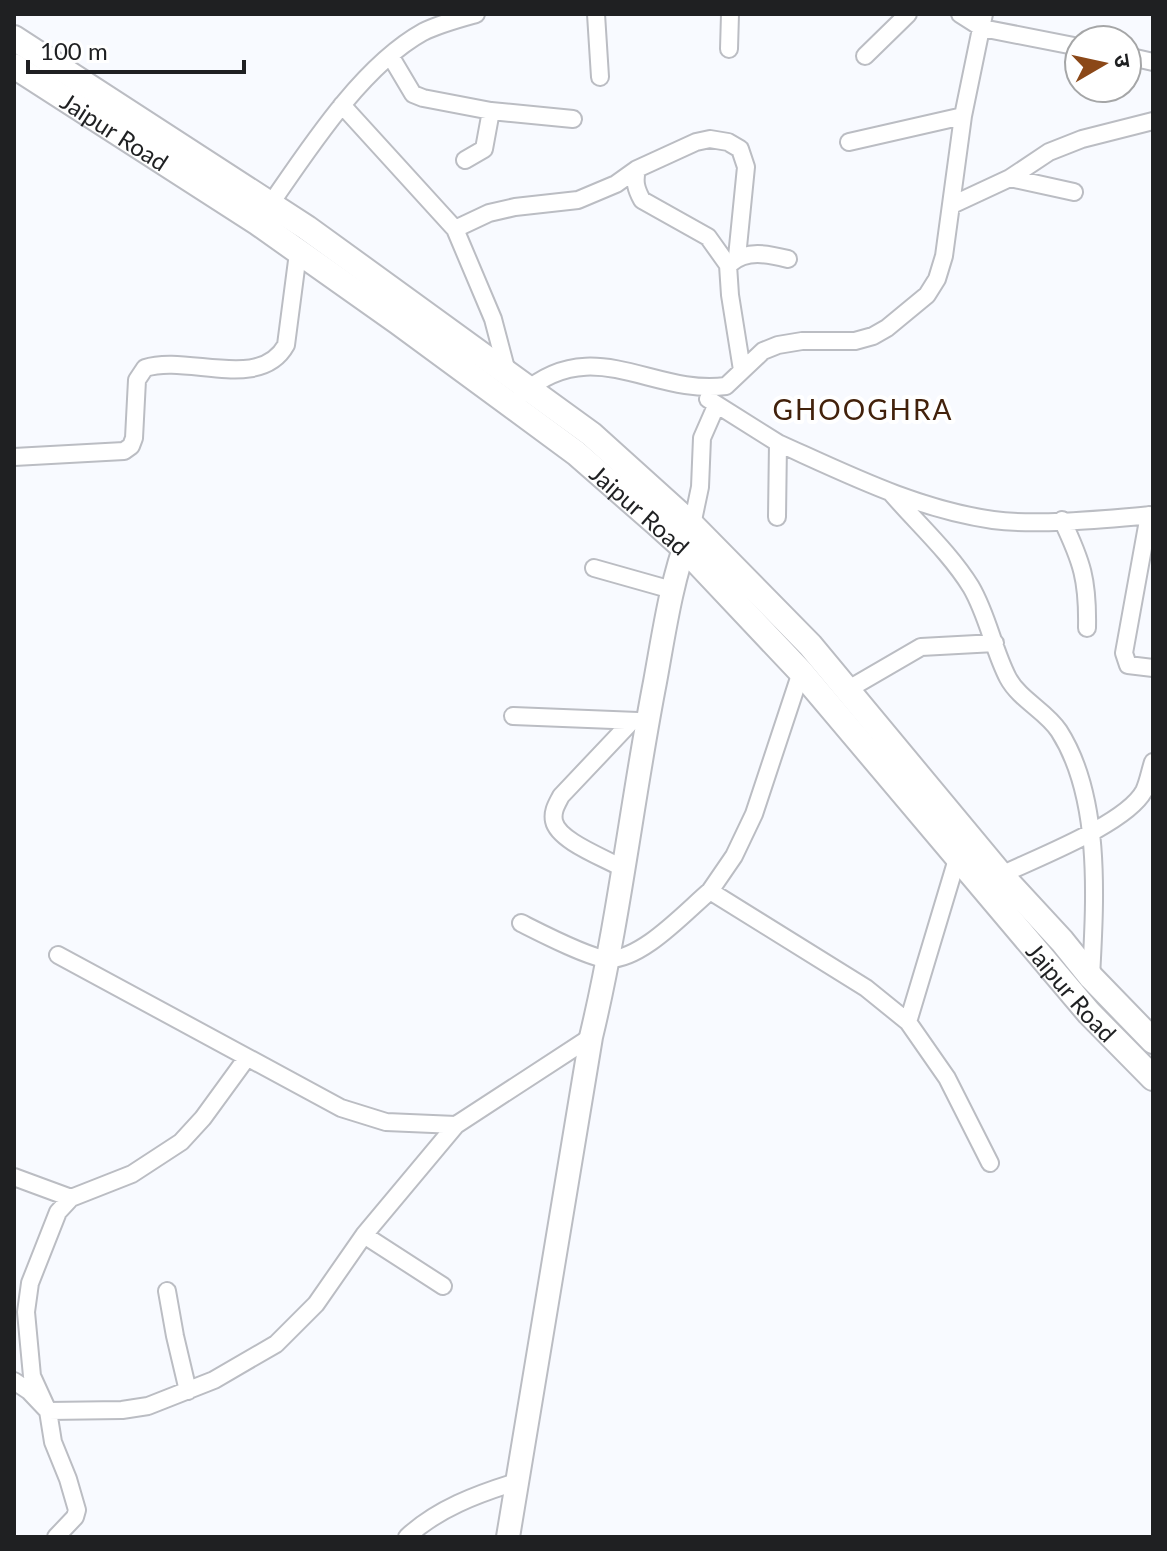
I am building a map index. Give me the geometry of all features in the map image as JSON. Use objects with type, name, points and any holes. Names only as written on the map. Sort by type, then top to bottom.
[{"type":"main road","name":"Jaipur Road","points":[[14,38],[264,214],[507,372],[519,397]]},
{"type":"main road","name":"Jaipur Road","points":[[14,66],[264,214],[298,253],[519,397],[591,434],[688,537],[801,672],[977,865],[1062,941],[1091,977],[1153,1041]]},
{"type":"main road","name":"Jaipur Road","points":[[688,537],[759,590],[847,690],[1089,1013],[1153,1078]]},
{"type":"street","points":[[264,214],[342,105],[391,57],[427,30],[476,14]]},
{"type":"street","points":[[596,14],[600,77]]},
{"type":"street","points":[[729,49],[730,14]]},
{"type":"street","points":[[865,56],[908,14]]},
{"type":"street","points":[[960,14],[1063,43]]},
{"type":"street","points":[[519,397],[551,373],[592,367],[611,367],[691,385],[726,386],[763,351],[778,345],[820,340],[855,341],[887,328],[927,295],[937,279],[952,205],[963,116],[983,21]]},
{"type":"street","points":[[391,57],[413,94],[491,111],[573,119]]},
{"type":"street","points":[[342,105],[455,229],[493,319],[507,372]]},
{"type":"street","points":[[465,160],[484,149],[491,111]]},
{"type":"street","points":[[849,142],[963,116]]},
{"type":"street","points":[[952,205],[1010,178],[1049,152],[1082,139],[1153,121]]},
{"type":"street","points":[[455,229],[489,213],[578,200],[616,184],[637,169],[696,142],[710,139],[728,142],[740,149],[746,167],[730,295],[742,370]]},
{"type":"street","points":[[637,169],[636,190],[642,200],[708,237],[732,261]]},
{"type":"street","points":[[1010,178],[1074,192]]},
{"type":"street","points":[[14,457],[124,451],[131,446],[134,438],[137,380],[145,368],[165,365],[249,369],[267,366],[279,358],[286,345],[298,253]]},
{"type":"street","points":[[732,261],[765,254],[788,259]]},
{"type":"street","points":[[691,385],[716,406],[778,443],[892,494],[991,520],[1024,522],[1151,515],[1124,653],[1128,665],[1153,668]]},
{"type":"street","points":[[508,1537],[591,1037],[607,971],[639,721],[700,487],[702,438],[716,406]]},
{"type":"street","points":[[777,517],[778,443]]},
{"type":"street","points":[[892,494],[971,587],[1008,678],[1018,692],[1059,731],[1072,757],[1083,789],[1089,833],[1094,908],[1091,977]]},
{"type":"street","points":[[1062,520],[1085,573],[1087,628]]},
{"type":"street","points":[[594,568],[672,590]]},
{"type":"street","points":[[847,690],[921,647],[995,643]]},
{"type":"street","points":[[521,923],[607,959],[645,946],[710,891],[734,856],[754,814],[801,672]]},
{"type":"street","points":[[513,716],[639,721]]},
{"type":"street","points":[[622,868],[564,837],[554,822],[553,811],[561,796],[639,721]]},
{"type":"street","points":[[908,1022],[977,865],[1089,833],[1139,799],[1145,790],[1153,762]]},
{"type":"street","points":[[710,891],[866,988],[908,1022],[947,1078],[990,1163]]},
{"type":"street","points":[[58,955],[341,1108],[386,1122],[456,1125]]},
{"type":"street","points":[[14,1381],[29,1391],[48,1411],[122,1410],[148,1406],[245,1364],[276,1344],[316,1304],[364,1235],[456,1125],[591,1037]]},
{"type":"street","points":[[56,1537],[75,1517],[77,1510],[53,1442],[48,1411],[29,1363],[26,1312],[30,1283],[58,1212],[71,1198],[132,1174],[181,1142],[203,1118],[246,1059]]},
{"type":"street","points":[[14,1177],[71,1198]]},
{"type":"street","points":[[364,1235],[443,1286]]},
{"type":"street","points":[[167,1291],[188,1391]]},
{"type":"street","points":[[407,1537],[451,1507],[480,1493],[516,1482]]},
{"type":"district","name":"GHOOGHRA","points":[[863,409]]}]
